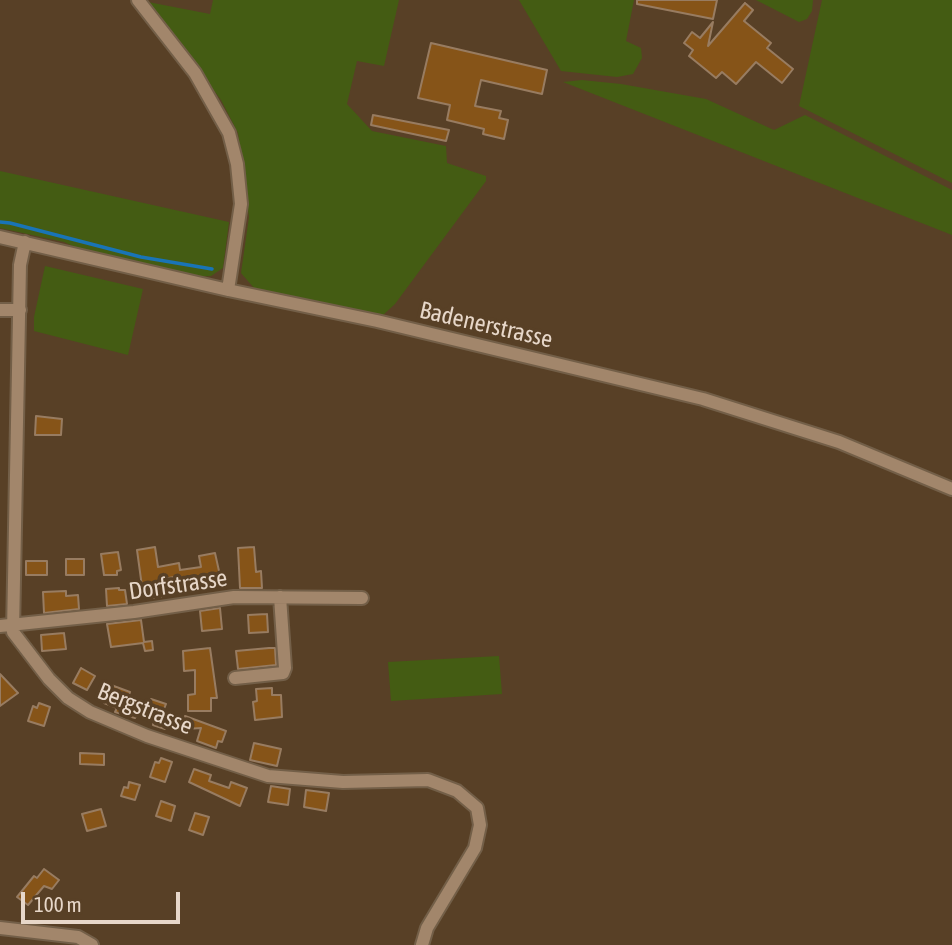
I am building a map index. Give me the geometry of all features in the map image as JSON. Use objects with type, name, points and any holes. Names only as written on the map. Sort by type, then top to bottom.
[{"type":"street","points":[[138,0],[195,73],[229,132],[237,164],[241,204],[228,290]]},
{"type":"street","name":"Badenerstrasse","points":[[0,237],[228,290],[387,323],[703,399],[839,442],[952,489]]},
{"type":"street","points":[[6,625],[15,593],[20,265],[25,242]]},
{"type":"street","points":[[0,310],[20,310]]},
{"type":"street","name":"Dorfstrasse","points":[[6,625],[134,612],[234,597],[362,598]]},
{"type":"street","points":[[235,678],[283,673],[285,668],[280,597]]},
{"type":"street","name":"Bergstrasse","points":[[6,625],[49,679],[68,698],[90,712],[147,736],[268,776],[343,782],[428,779],[457,791],[477,808],[480,825],[475,848],[427,928],[422,945]]},
{"type":"street","points":[[0,928],[78,937],[92,945]]},
{"type":"green space","points":[[213,0],[399,0],[384,66],[357,61],[347,104],[372,131],[446,146],[447,163],[486,176],[486,181],[395,304],[382,316],[254,288],[241,273],[249,217],[238,133],[221,100],[148,2],[210,14]]},
{"type":"green space","points":[[519,0],[634,0],[626,41],[641,48],[642,58],[633,74],[617,77],[561,71]]},
{"type":"green space","points":[[756,0],[813,0],[812,11],[807,19],[799,22]]},
{"type":"green space","points":[[822,0],[952,0],[952,183],[799,106]]},
{"type":"green space","points":[[582,80],[706,99],[774,130],[805,115],[952,190],[952,235],[563,82]]},
{"type":"green space","points":[[0,171],[229,222],[223,268],[211,276],[195,277],[86,252],[64,242],[0,228]]},
{"type":"green space","points":[[45,266],[143,289],[128,355],[34,331],[34,317]]},
{"type":"green space","points":[[499,656],[502,694],[391,701],[388,662]]},
{"type":"building","points":[[637,0],[717,0],[713,19],[637,4]]},
{"type":"building","points":[[745,3],[753,10],[744,21],[771,43],[767,48],[793,69],[782,83],[756,62],[736,84],[722,72],[716,78],[689,56],[693,50],[684,43],[692,32],[700,38],[713,22],[708,46]]},
{"type":"building","points":[[431,43],[547,70],[542,94],[481,80],[475,106],[501,111],[499,118],[508,120],[504,139],[483,134],[484,129],[447,120],[450,105],[418,98]]},
{"type":"building","points":[[373,115],[449,130],[446,141],[371,125]]},
{"type":"building","points":[[36,416],[62,419],[61,435],[35,435]]},
{"type":"building","points":[[155,547],[158,567],[179,563],[180,570],[201,567],[199,556],[215,553],[221,580],[182,588],[180,576],[163,579],[166,596],[152,598],[151,593],[143,594],[137,550]]},
{"type":"building","points":[[254,547],[256,572],[261,571],[262,588],[240,588],[238,548]]},
{"type":"building","points":[[118,552],[121,570],[117,571],[117,575],[104,575],[101,554]]},
{"type":"building","points":[[66,559],[84,559],[84,575],[66,575]]},
{"type":"building","points":[[26,561],[47,561],[47,575],[26,575]]},
{"type":"building","points":[[106,589],[125,590],[127,604],[107,606]]},
{"type":"building","points":[[66,591],[66,596],[78,595],[79,609],[44,613],[43,592]]},
{"type":"building","points":[[220,608],[222,629],[202,631],[200,611]]},
{"type":"building","points":[[267,614],[268,632],[249,633],[248,615]]},
{"type":"building","points":[[141,620],[144,642],[152,641],[153,650],[145,651],[143,643],[111,647],[107,624]]},
{"type":"building","points":[[64,633],[66,649],[42,651],[41,635]]},
{"type":"building","points":[[210,648],[217,698],[211,698],[211,711],[188,711],[188,695],[195,694],[195,670],[184,671],[183,651]]},
{"type":"building","points":[[275,648],[276,665],[238,669],[236,651]]},
{"type":"building","points":[[81,668],[95,676],[87,690],[73,683]]},
{"type":"building","points":[[0,674],[18,693],[0,706]]},
{"type":"building","points":[[111,685],[130,692],[127,701],[148,708],[151,699],[166,704],[162,714],[169,716],[165,729],[153,725],[154,720],[137,714],[135,718],[115,712],[117,708],[104,703]]},
{"type":"building","points":[[272,688],[272,695],[281,695],[282,717],[255,720],[253,702],[257,701],[256,689]]},
{"type":"building","points":[[39,703],[50,707],[44,726],[28,721],[33,706],[37,708]]},
{"type":"building","points":[[185,716],[226,731],[222,742],[218,741],[216,748],[197,741],[201,728],[186,729]]},
{"type":"building","points":[[254,743],[281,749],[277,766],[250,760]]},
{"type":"building","points":[[80,753],[104,754],[104,765],[80,764]]},
{"type":"building","points":[[161,758],[172,762],[165,782],[150,777],[155,762],[159,763]]},
{"type":"building","points":[[194,769],[211,775],[209,781],[229,788],[231,782],[247,788],[240,806],[189,782]]},
{"type":"building","points":[[129,782],[140,785],[135,800],[121,796],[124,787],[128,788]]},
{"type":"building","points":[[271,786],[290,789],[288,805],[268,802]]},
{"type":"building","points":[[306,790],[329,793],[326,811],[304,807]]},
{"type":"building","points":[[161,801],[175,806],[171,821],[156,816]]},
{"type":"building","points":[[101,809],[106,826],[87,831],[82,814]]},
{"type":"building","points":[[195,813],[209,817],[203,835],[189,830]]},
{"type":"building","points":[[44,869],[59,880],[52,889],[44,886],[28,905],[17,897],[34,876],[37,878]]},
{"type":"waterway","points":[[0,222],[141,257],[212,269]]}]
